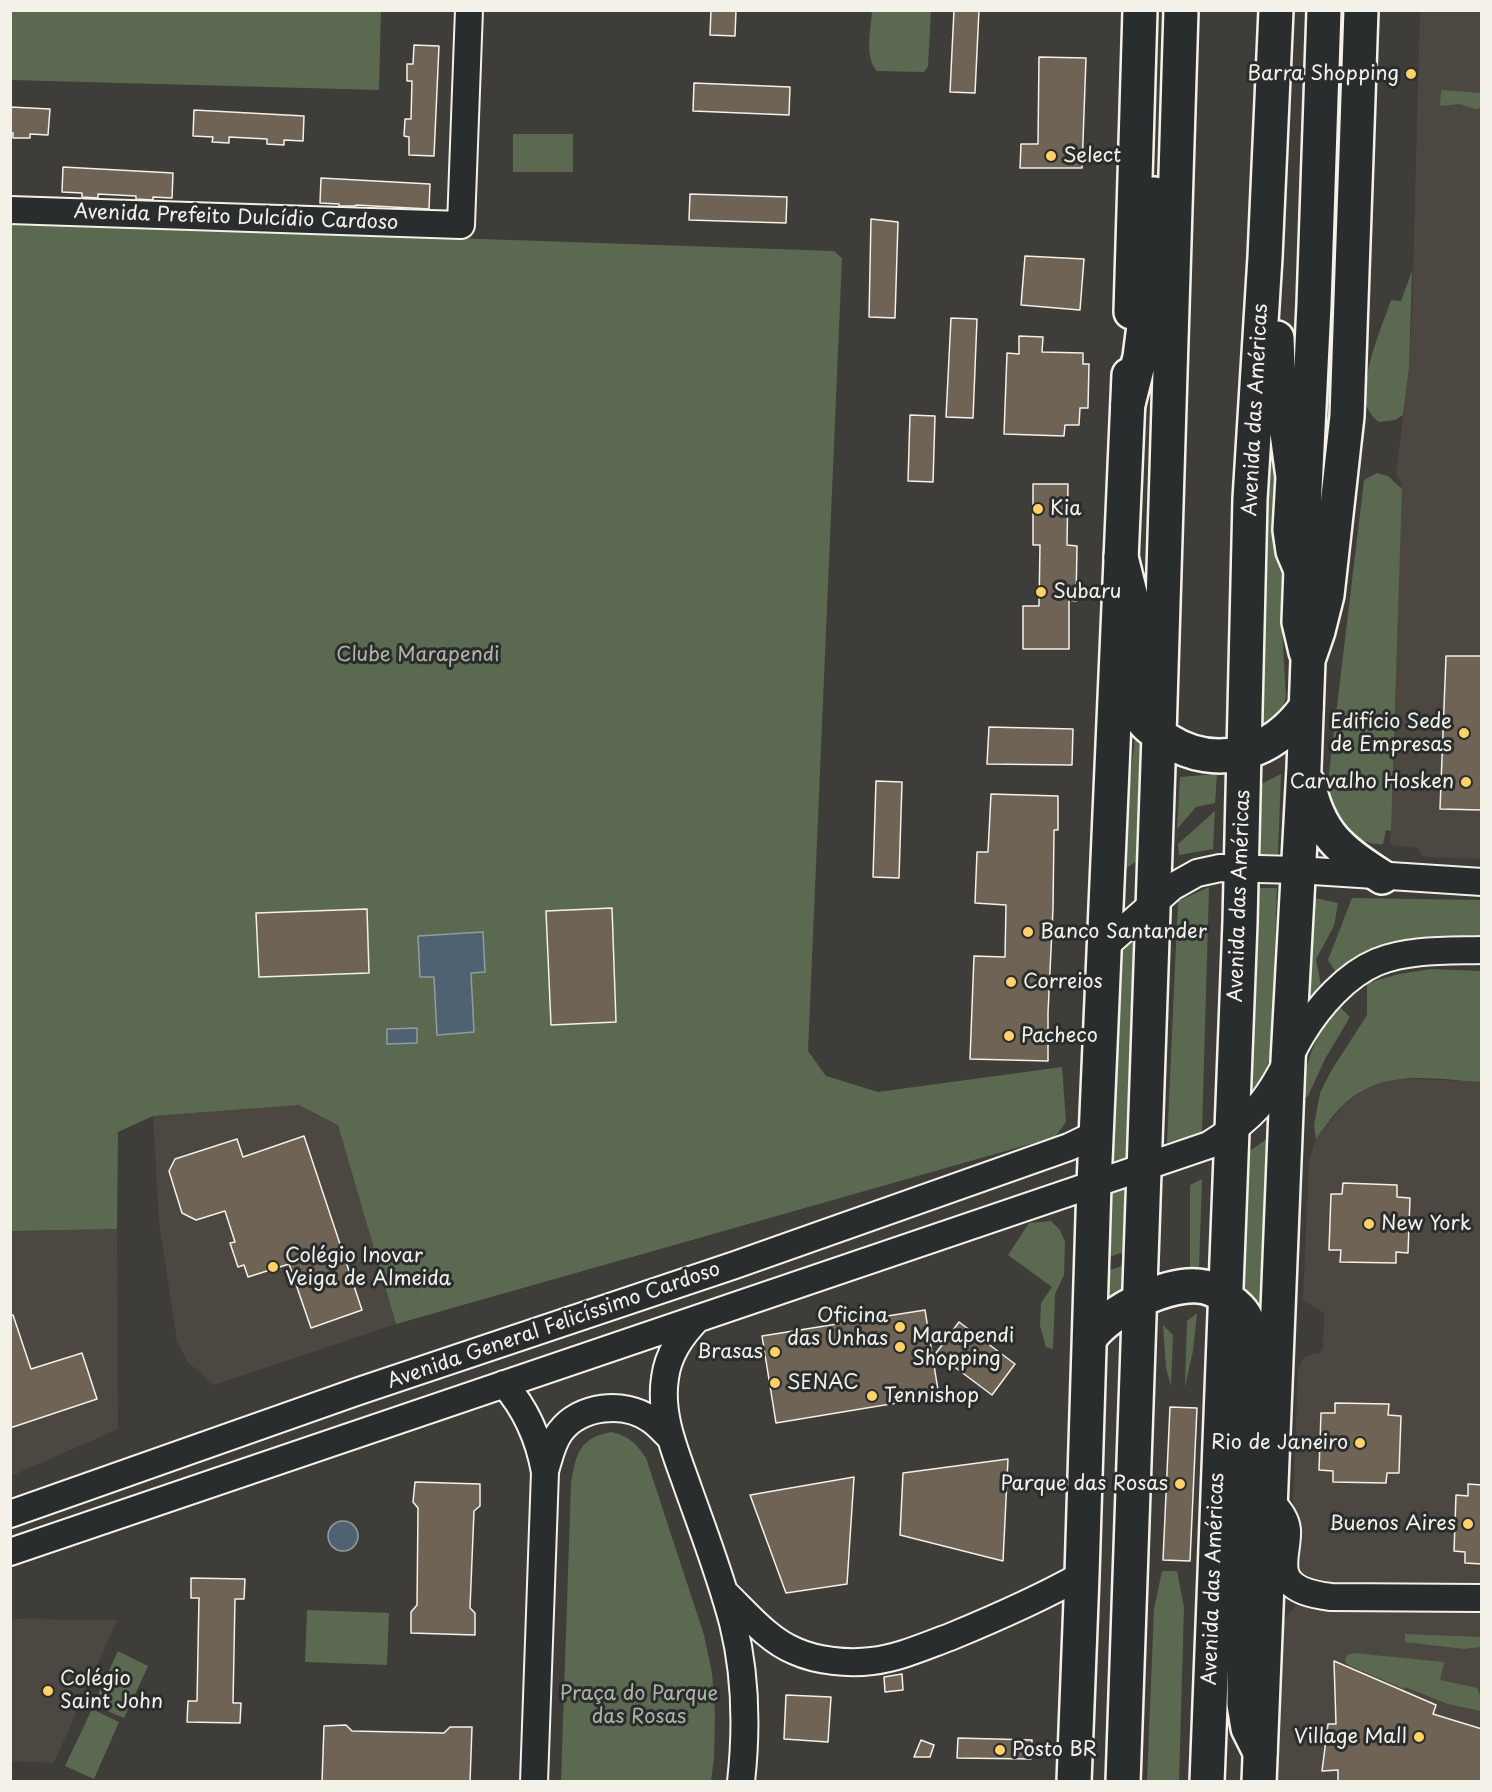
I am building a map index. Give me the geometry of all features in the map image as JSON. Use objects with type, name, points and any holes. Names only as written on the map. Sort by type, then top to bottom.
[{"type":"main road","points":[[1074,1782],[1094,1184],[1128,404],[1140,10]]},
{"type":"main road","points":[[1128,404],[1140,357],[1146,310],[1164,49],[1170,10]]},
{"type":"main road","points":[[1122,1782],[1159,735],[1181,10]]},
{"type":"main road","name":"Avenida das Américas","points":[[1207,1782],[1245,752],[1250,499],[1265,257],[1276,10]]},
{"type":"main road","points":[[1260,1767],[1287,1061],[1308,660],[1299,622],[1314,305],[1324,10]]},
{"type":"main road","points":[[1308,660],[1327,594],[1346,429],[1361,10]]},
{"type":"main road","points":[[1265,257],[1272,272],[1275,292],[1278,366],[1293,477],[1290,530],[1293,551],[1301,570]]},
{"type":"main road","points":[[1121,557],[1135,613],[1135,707],[1142,721],[1159,735],[1190,751],[1214,755],[1245,752],[1261,748],[1275,740],[1296,722],[1306,707]]},
{"type":"main road","points":[[1304,768],[1314,808],[1331,836],[1346,852],[1382,877]]},
{"type":"main road","points":[[1090,1338],[1105,1323],[1139,1302],[1160,1292],[1190,1286],[1205,1287],[1225,1297],[1243,1311],[1251,1328],[1245,1539],[1244,1692],[1248,1728],[1260,1767]]},
{"type":"street","name":"Avenida Prefeito Dulcídio Cardoso","points":[[10,210],[461,225],[469,10]]},
{"type":"street","points":[[1105,946],[1172,887],[1197,873],[1220,868],[1298,870],[1482,882]]},
{"type":"street","name":"Avenida General Felicíssimo Cardoso","points":[[10,1552],[1209,1145],[1232,1130],[1254,1111],[1269,1094],[1314,1015],[1341,986],[1366,968],[1394,957],[1482,950]]},
{"type":"street","name":"Avenida General Felicíssimo Cardoso","points":[[10,1514],[356,1392],[735,1265],[1058,1151],[1096,1134]]},
{"type":"street","points":[[735,1265],[750,1268],[755,1276],[756,1288],[751,1301]]},
{"type":"street","points":[[697,1319],[683,1334],[669,1357],[664,1378],[664,1402],[671,1438],[725,1593],[738,1642],[744,1687],[741,1782]]},
{"type":"street","points":[[504,1384],[514,1395],[536,1435],[545,1472]]},
{"type":"street","points":[[377,1386],[372,1394],[371,1403],[380,1420],[388,1424]]},
{"type":"street","points":[[534,1782],[545,1472],[551,1450],[560,1431],[579,1415],[603,1408],[627,1408],[650,1419],[671,1438]]},
{"type":"street","points":[[133,1472],[145,1476],[152,1486],[153,1498],[147,1506]]},
{"type":"street","points":[[1271,1501],[1285,1522],[1287,1529],[1285,1571],[1296,1588],[1318,1596],[1331,1597],[1482,1598]]},
{"type":"street","points":[[725,1593],[770,1635],[794,1651],[860,1662],[897,1656],[951,1636],[1034,1602],[1082,1575]]},
{"type":"shaded area","points":[[1420,11],[1481,11],[1481,859],[1427,857],[1422,855],[1418,848],[1390,845],[1402,484],[1396,475],[1409,368],[1412,313]]},
{"type":"shaded area","points":[[1400,1078],[1481,1082],[1481,1781],[1274,1782],[1282,1623],[1298,1603],[1291,1554],[1298,1369],[1305,1356],[1319,1353],[1323,1349],[1324,1313],[1303,1300],[1309,1160],[1316,1139],[1343,1106],[1364,1089],[1384,1081]]},
{"type":"shaded area","name":"Colégio Inovar Veiga de Almeida","points":[[299,1105],[338,1124],[396,1324],[214,1385],[187,1361],[177,1341],[159,1222],[153,1116]]},
{"type":"shaded area","points":[[117,1229],[118,1429],[11,1476],[10,1231]]},
{"type":"shaded area","name":"Colégio Saint John","points":[[11,1619],[117,1620],[54,1763],[11,1761]]},
{"type":"green space","points":[[11,10],[381,11],[379,90],[11,80]]},
{"type":"green space","points":[[872,11],[931,11],[928,66],[924,72],[877,71],[869,51]]},
{"type":"green space","points":[[1441,90],[1481,93],[1481,108],[1476,109],[1459,104],[1440,106]]},
{"type":"green space","points":[[513,134],[573,134],[573,172],[513,172]]},
{"type":"green space","name":"Clube Marapendi","points":[[11,223],[834,251],[842,258],[808,1051],[826,1076],[878,1092],[1062,1067],[1066,1122],[1055,1137],[396,1324],[338,1125],[299,1105],[153,1116],[118,1132],[117,1229],[11,1231]]},
{"type":"green space","points":[[1412,271],[1409,368],[1403,415],[1395,420],[1379,422],[1371,414],[1366,403],[1370,363],[1391,300],[1401,301]]},
{"type":"green space","points":[[1268,386],[1286,477],[1282,630],[1286,697],[1282,709],[1272,721],[1253,730]]},
{"type":"green space","points":[[1377,473],[1388,476],[1402,489],[1391,831],[1386,830],[1383,844],[1373,844],[1354,835],[1340,818],[1327,790],[1364,480]]},
{"type":"green space","points":[[1135,738],[1146,748],[1143,857],[1122,871],[1121,853]]},
{"type":"green space","points":[[1217,774],[1215,803],[1196,807],[1177,829],[1180,777]]},
{"type":"green space","points":[[1281,774],[1278,854],[1249,854],[1250,790]]},
{"type":"green space","points":[[1215,811],[1213,849],[1179,855],[1178,844]]},
{"type":"green space","points":[[1209,887],[1202,1132],[1167,1143],[1178,901]]},
{"type":"green space","points":[[1248,888],[1277,888],[1271,1056],[1256,1094],[1241,1105]]},
{"type":"green space","points":[[1306,896],[1338,903],[1334,926],[1316,959],[1321,985],[1299,1018]]},
{"type":"green space","points":[[1352,898],[1481,900],[1481,941],[1337,974],[1328,960]]},
{"type":"green space","points":[[1132,937],[1139,937],[1132,1158],[1108,1165],[1119,958]]},
{"type":"green space","points":[[1431,969],[1481,971],[1481,1082],[1408,1078],[1374,1085],[1357,1094],[1342,1106],[1316,1139],[1314,1125],[1320,1093],[1331,1071],[1367,1015],[1367,983],[1399,974]]},
{"type":"green space","points":[[1340,1007],[1350,1017],[1325,1059],[1308,1096],[1302,1100],[1305,1074],[1312,1049],[1331,1016]]},
{"type":"green space","points":[[1267,1139],[1261,1320],[1234,1289],[1241,1157]]},
{"type":"green space","points":[[1202,1179],[1199,1267],[1190,1267],[1190,1185]]},
{"type":"green space","points":[[1107,1186],[1131,1188],[1129,1250],[1104,1259]]},
{"type":"green space","points":[[1051,1221],[1060,1230],[1065,1242],[1064,1275],[1055,1294],[1053,1349],[1046,1347],[1040,1326],[1041,1303],[1052,1287],[1008,1255],[1029,1223]]},
{"type":"green space","points":[[1127,1264],[1126,1303],[1102,1310],[1104,1272]]},
{"type":"green space","points":[[1197,1313],[1193,1351],[1185,1387],[1187,1321]]},
{"type":"green space","points":[[1163,1325],[1173,1335],[1171,1386],[1166,1368]]},
{"type":"green space","name":"Praça do Parque das Rosas","points":[[611,1432],[631,1441],[646,1458],[704,1635],[712,1673],[715,1714],[711,1781],[561,1781],[571,1483],[577,1456],[581,1449],[592,1438]]},
{"type":"green space","points":[[1162,1571],[1177,1571],[1184,1607],[1179,1781],[1147,1781],[1154,1609]]},
{"type":"green space","points":[[307,1610],[389,1613],[387,1665],[305,1662]]},
{"type":"green space","points":[[1405,1634],[1481,1637],[1481,1647],[1464,1649],[1405,1642]]},
{"type":"green space","points":[[118,1651],[148,1666],[124,1718],[93,1705]]},
{"type":"green space","points":[[1354,1653],[1444,1662],[1440,1680],[1477,1688],[1481,1698],[1481,1711],[1448,1704],[1405,1687],[1404,1689],[1348,1665],[1345,1660],[1347,1655]]},
{"type":"green space","points":[[92,1709],[119,1722],[94,1779],[65,1766]]},
{"type":"water","points":[[483,932],[485,972],[471,973],[474,1032],[437,1035],[434,977],[420,977],[418,936]]},
{"type":"water","points":[[417,1028],[417,1043],[387,1044],[387,1029]]},
{"type":"water","points":[[343,1521],[354,1525],[358,1536],[354,1547],[343,1551],[332,1547],[328,1536],[332,1525]]},
{"type":"building","points":[[711,10],[736,10],[735,36],[710,35]]},
{"type":"building","points":[[954,10],[979,10],[975,93],[950,92]]},
{"type":"building","points":[[414,45],[439,46],[434,156],[409,155],[409,137],[404,136],[405,119],[411,119],[412,81],[407,81],[407,64],[413,64]]},
{"type":"building","points":[[1039,57],[1086,58],[1082,168],[1020,168],[1021,144],[1038,144]]},
{"type":"building","points":[[694,83],[790,87],[789,115],[693,111]]},
{"type":"building","points":[[10,107],[50,109],[48,135],[30,134],[30,138],[13,138],[13,133],[10,132]]},
{"type":"building","points":[[194,110],[304,116],[303,141],[284,140],[284,145],[267,144],[267,139],[229,137],[229,143],[212,142],[213,137],[193,136]]},
{"type":"building","points":[[63,167],[173,173],[172,198],[153,197],[153,200],[136,199],[136,196],[98,194],[98,198],[82,197],[82,193],[62,192]]},
{"type":"building","points":[[321,178],[430,184],[429,209],[339,206],[339,204],[320,203]]},
{"type":"building","points":[[690,194],[787,197],[786,223],[689,220]]},
{"type":"building","points":[[871,219],[898,222],[895,318],[869,317]]},
{"type":"building","points":[[1025,256],[1084,259],[1080,310],[1021,305]]},
{"type":"building","points":[[951,318],[977,319],[973,418],[946,417]]},
{"type":"building","points":[[1019,336],[1043,337],[1042,352],[1083,353],[1083,364],[1089,364],[1088,408],[1080,408],[1079,425],[1065,425],[1064,436],[1004,434],[1007,353],[1019,354]]},
{"type":"building","points":[[910,415],[935,416],[933,482],[908,481]]},
{"type":"building","points":[[1033,484],[1068,484],[1067,545],[1077,546],[1076,601],[1069,600],[1069,649],[1023,649],[1023,606],[1039,606],[1040,545],[1033,545]]},
{"type":"building","name":"Edifício Sede de Empresas","points":[[1446,656],[1482,656],[1482,810],[1440,809]]},
{"type":"building","points":[[989,727],[1073,729],[1072,765],[987,764]]},
{"type":"building","points":[[876,781],[902,782],[899,878],[873,877]]},
{"type":"building","points":[[991,794],[1058,796],[1058,830],[1054,830],[1048,1061],[970,1059],[974,956],[1005,957],[1006,905],[975,903],[977,852],[988,852]]},
{"type":"building","points":[[612,908],[616,1022],[551,1025],[546,911]]},
{"type":"building","points":[[367,909],[369,973],[259,977],[256,913]]},
{"type":"building","points":[[304,1136],[362,1310],[311,1328],[289,1264],[248,1277],[244,1265],[238,1267],[230,1243],[235,1242],[225,1211],[196,1220],[182,1213],[169,1171],[175,1159],[237,1139],[243,1157]]},
{"type":"building","name":"New York","points":[[1343,1183],[1397,1185],[1397,1197],[1410,1198],[1408,1253],[1396,1252],[1396,1263],[1340,1262],[1341,1250],[1329,1250],[1331,1194],[1342,1194]]},
{"type":"building","points":[[925,1310],[939,1396],[776,1423],[762,1336]]},
{"type":"building","points":[[10,1315],[13,1315],[31,1369],[82,1353],[97,1399],[10,1428]]},
{"type":"building","points":[[959,1322],[1015,1364],[992,1395],[936,1353]]},
{"type":"building","name":"Rio de Janeiro","points":[[1335,1403],[1389,1404],[1388,1415],[1401,1416],[1399,1473],[1387,1473],[1386,1483],[1333,1482],[1333,1471],[1319,1470],[1321,1413],[1335,1413]]},
{"type":"building","name":"Parque das Rosas","points":[[1170,1407],[1197,1408],[1190,1561],[1163,1560]]},
{"type":"building","points":[[1008,1459],[1003,1561],[900,1535],[903,1473]]},
{"type":"building","points":[[854,1477],[847,1584],[786,1593],[750,1495]]},
{"type":"building","points":[[415,1482],[480,1484],[480,1506],[474,1511],[470,1608],[475,1613],[475,1635],[411,1633],[411,1612],[417,1605],[418,1508],[413,1502]]},
{"type":"building","name":"Buenos Aires","points":[[1468,1484],[1482,1485],[1482,1564],[1465,1563],[1465,1552],[1454,1551],[1456,1495],[1468,1496]]},
{"type":"building","points":[[191,1578],[245,1579],[244,1599],[235,1599],[233,1703],[241,1703],[240,1723],[187,1722],[188,1701],[197,1701],[199,1598],[191,1598]]},
{"type":"building","name":"Village Mall","points":[[1334,1661],[1436,1705],[1433,1714],[1482,1729],[1482,1782],[1338,1782],[1338,1770],[1322,1771],[1328,1724],[1336,1724]]},
{"type":"building","points":[[902,1674],[903,1690],[885,1692],[884,1677]]},
{"type":"building","points":[[786,1695],[831,1697],[828,1742],[784,1739]]},
{"type":"building","points":[[346,1725],[352,1731],[444,1733],[450,1727],[472,1727],[470,1782],[322,1782],[324,1726]]},
{"type":"building","points":[[958,1738],[1032,1740],[1031,1759],[957,1758]]},
{"type":"building","points":[[921,1740],[934,1745],[930,1757],[914,1757]]},
{"type":"place","name":"Barra Shopping","points":[[1411,74]]},
{"type":"place","name":"Select","points":[[1051,156]]},
{"type":"place","name":"Kia","points":[[1038,509]]},
{"type":"place","name":"Subaru","points":[[1041,592]]},
{"type":"place","name":"Edifício Sede de Empresas","points":[[1464,733]]},
{"type":"place","name":"Carvalho Hosken","points":[[1466,782]]},
{"type":"place","name":"Banco Santander","points":[[1028,932]]},
{"type":"place","name":"Correios","points":[[1011,982]]},
{"type":"place","name":"Pacheco","points":[[1009,1036]]},
{"type":"place","name":"New York","points":[[1369,1224]]},
{"type":"place","name":"Colégio Inovar Veiga de Almeida","points":[[273,1267]]},
{"type":"place","name":"Oficina das Unhas","points":[[900,1327]]},
{"type":"place","name":"Marapendi Shopping","points":[[900,1347]]},
{"type":"place","name":"Brasas","points":[[775,1352]]},
{"type":"place","name":"SENAC","points":[[775,1383]]},
{"type":"place","name":"Tennishop","points":[[872,1396]]},
{"type":"place","name":"Rio de Janeiro","points":[[1360,1443]]},
{"type":"place","name":"Parque das Rosas","points":[[1180,1484]]},
{"type":"place","name":"Buenos Aires","points":[[1468,1524]]},
{"type":"place","name":"Colégio Saint John","points":[[48,1691]]},
{"type":"place","name":"Village Mall","points":[[1419,1737]]},
{"type":"place","name":"Posto BR","points":[[1000,1750]]}]
